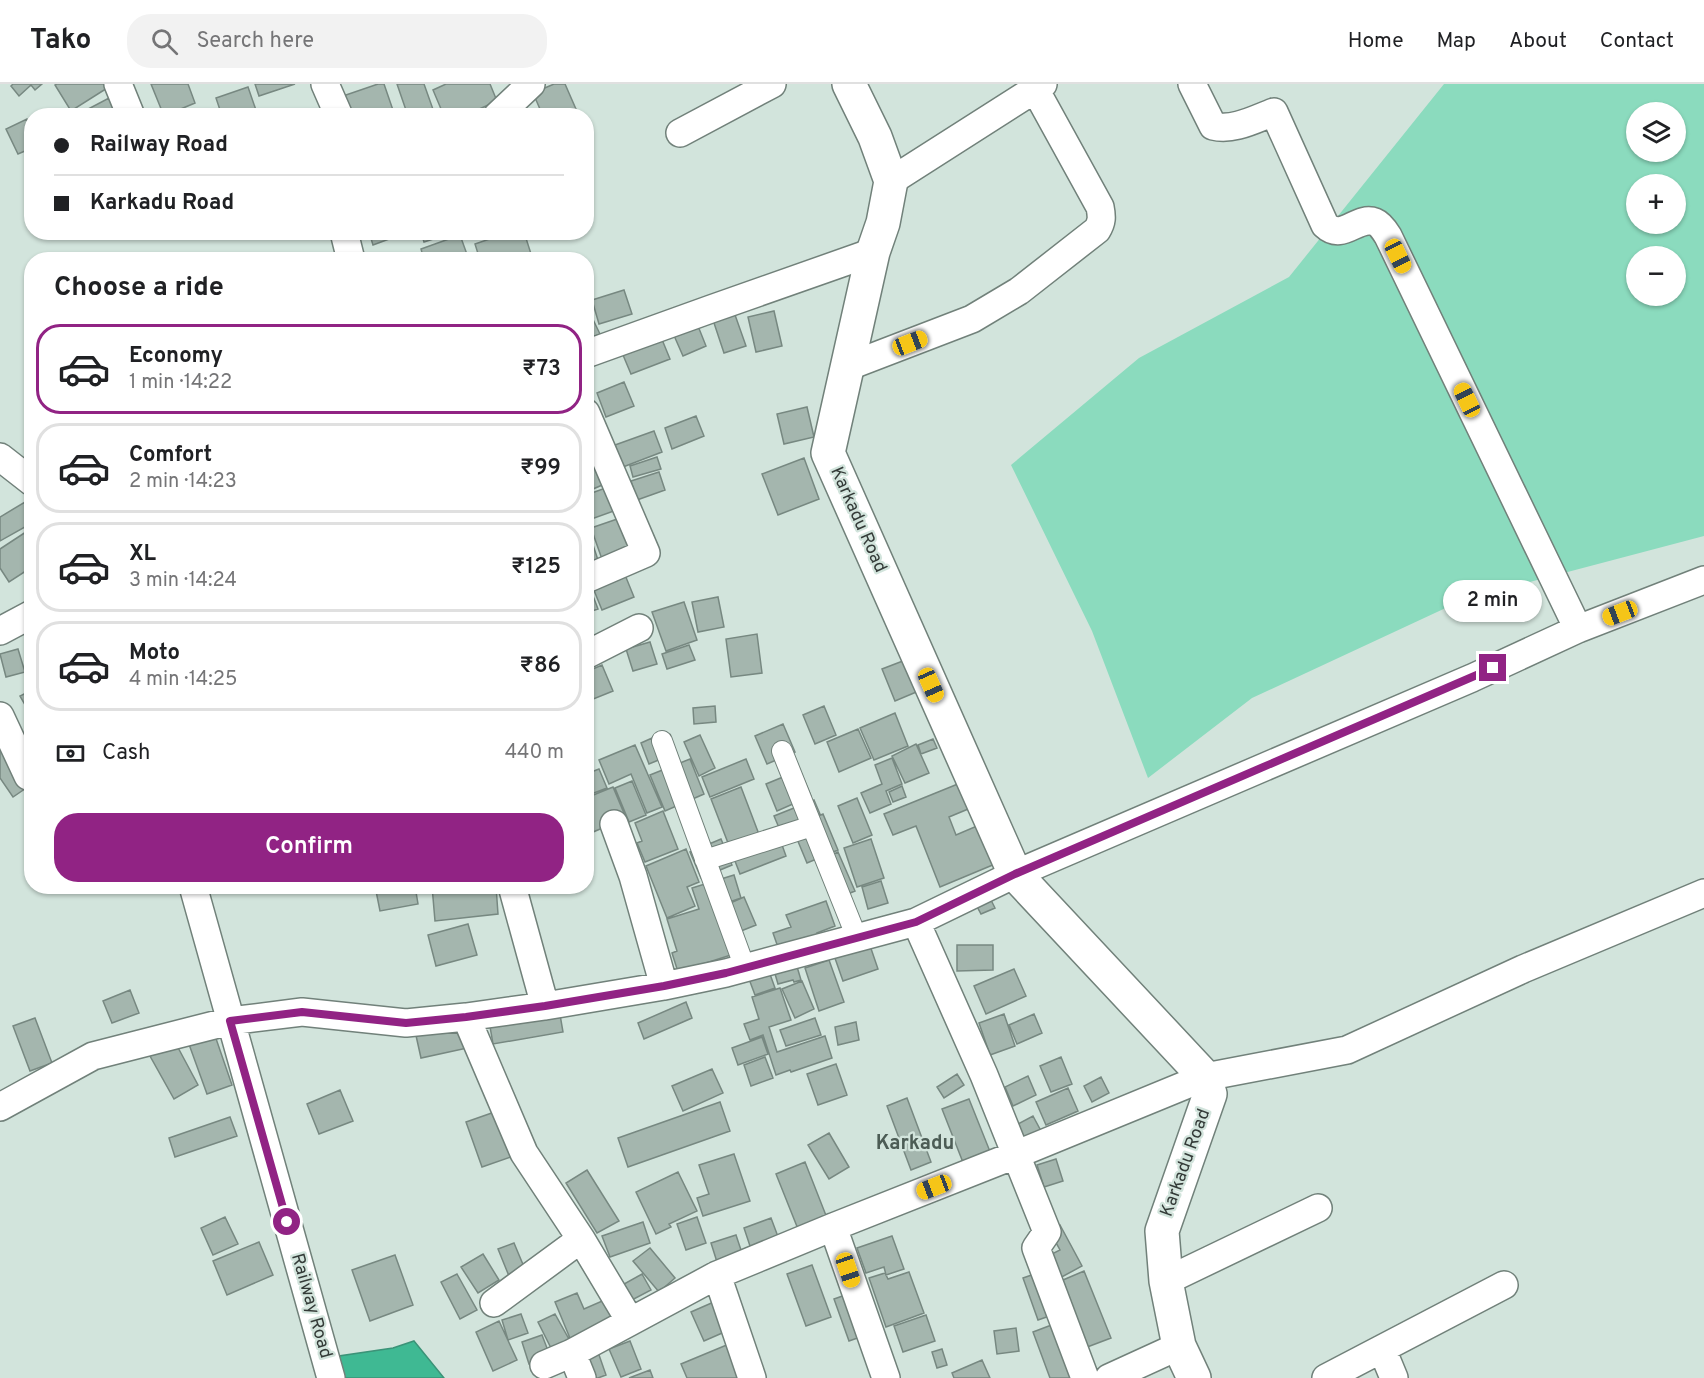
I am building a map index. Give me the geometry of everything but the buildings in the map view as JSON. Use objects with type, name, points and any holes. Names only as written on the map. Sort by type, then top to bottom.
[{"type":"street","points":[[118,84],[128,108]]},
{"type":"street","points":[[325,84],[336,108]]},
{"type":"street","points":[[506,108],[531,84]]},
{"type":"street","points":[[680,133],[772,84]]},
{"type":"street","points":[[847,367],[972,319],[1019,291],[1096,230],[1101,223],[1102,216],[1100,207],[1039,87],[891,181],[875,137],[849,84]]},
{"type":"street","points":[[1192,84],[1213,126],[1222,128],[1237,126],[1274,112],[1325,225],[1330,230],[1337,232],[1367,221],[1375,222],[1388,236],[1578,629]]},
{"type":"street","name":"Karkadu Road","points":[[891,181],[828,453],[1015,874],[1205,1077],[1210,1094],[1162,1231],[1166,1281],[1179,1346],[1194,1378]]},
{"type":"street","points":[[594,351],[873,252]]},
{"type":"street","points":[[594,432],[646,553],[594,576]]},
{"type":"street","points":[[0,457],[24,476]]},
{"type":"street","points":[[0,1107],[93,1056],[230,1021],[302,1012],[406,1023],[545,1006],[664,986],[745,968],[916,922],[1015,874],[1472,678],[1578,629],[1704,580]]},
{"type":"street","points":[[0,631],[24,618]]},
{"type":"street","points":[[594,651],[639,628]]},
{"type":"street","points":[[0,716],[24,767]]},
{"type":"street","points":[[662,741],[745,968]]},
{"type":"street","points":[[782,751],[857,938]]},
{"type":"street","points":[[614,824],[633,876],[664,986]]},
{"type":"street","points":[[705,860],[812,826]]},
{"type":"street","points":[[544,1365],[572,1353],[717,1275],[833,1227],[1205,1077],[1347,1050],[1523,969],[1704,893]]},
{"type":"street","name":"Railway Road","points":[[195,894],[331,1378]]},
{"type":"street","points":[[514,894],[545,1006]]},
{"type":"street","points":[[916,922],[984,1075],[1047,1232],[1036,1248],[1085,1378]]},
{"type":"street","points":[[466,1017],[524,1153],[581,1239],[630,1322]]},
{"type":"street","points":[[1166,1281],[1318,1208]]},
{"type":"street","points":[[833,1227],[885,1378]]},
{"type":"street","points":[[494,1303],[581,1239]]},
{"type":"street","points":[[717,1275],[752,1378]]},
{"type":"street","points":[[1326,1378],[1504,1285]]},
{"type":"street","points":[[1109,1378],[1179,1346]]},
{"type":"street","points":[[1382,1349],[1394,1378]]},
{"type":"street","points":[[572,1353],[582,1378]]},
{"type":"shaded area","points":[[1444,84],[1704,84],[1704,536],[1465,599],[1252,698],[1148,778],[1092,631],[1011,465],[1139,358],[1289,277]]},
{"type":"shaded area","points":[[414,1341],[444,1378],[340,1378],[339,1356],[393,1348]]},
{"type":"district","name":"Karkadu","points":[[915,1144]]},
{"type":"route","points":[[287,1222],[230,1021],[302,1012],[406,1023],[545,1006],[726,973],[916,922],[1015,874],[1493,668]]}]
